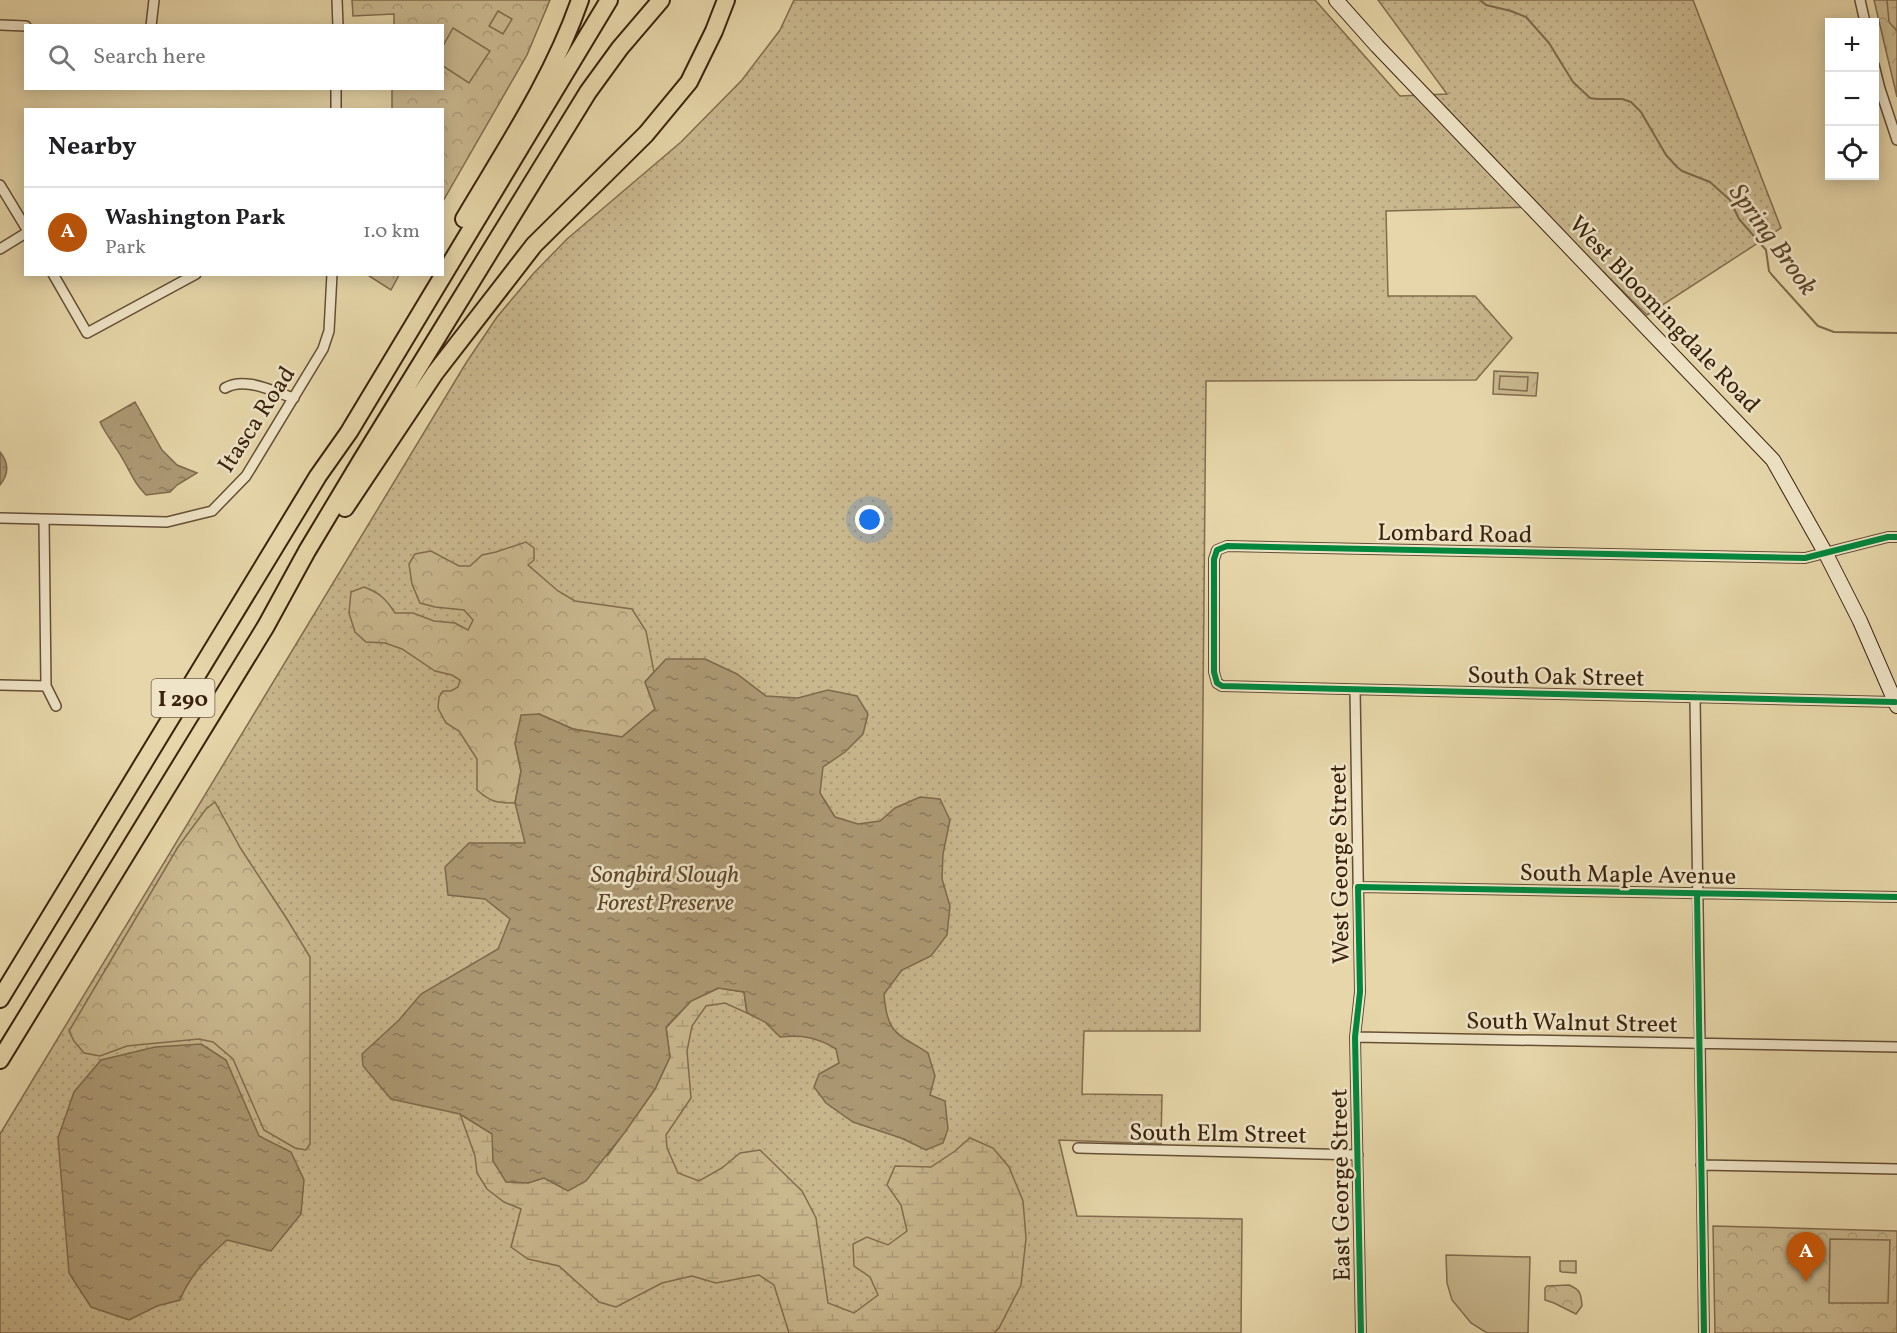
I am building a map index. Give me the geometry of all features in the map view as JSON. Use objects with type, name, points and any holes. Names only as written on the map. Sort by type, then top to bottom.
[{"type":"highway","points":[[444,252],[554,65],[580,0]]},
{"type":"highway","name":"I 290","points":[[444,274],[609,0]]},
{"type":"highway","name":"I 290","points":[[0,1060],[266,626],[355,471],[588,92],[620,48],[661,0]]},
{"type":"highway","points":[[266,626],[435,373],[534,245],[646,134],[689,82],[714,31],[726,0]]},
{"type":"highway","points":[[318,476],[358,398],[430,276]]},
{"type":"highway","name":"I 290","points":[[0,999],[318,476],[349,432],[443,276]]},
{"type":"street","points":[[151,24],[153,0]]},
{"type":"street","points":[[337,0],[338,24]]},
{"type":"street","name":"West Bloomingdale Road","points":[[1336,0],[1377,46],[1761,446],[1783,476],[1826,554],[1860,621],[1896,704]]},
{"type":"street","points":[[1860,0],[1864,18]]},
{"type":"street","points":[[0,25],[24,26]]},
{"type":"street","points":[[1876,72],[1897,140]]},
{"type":"street","points":[[336,90],[336,108]]},
{"type":"street","points":[[0,185],[24,225]]},
{"type":"street","points":[[0,249],[24,234]]},
{"type":"street","points":[[54,276],[87,333],[192,276]]},
{"type":"street","name":"Itasca Road","points":[[0,518],[167,522],[212,511],[246,477],[323,349],[329,331],[332,276]]},
{"type":"street","points":[[225,388],[231,385],[253,384],[294,399]]},
{"type":"street","points":[[44,520],[46,686],[56,705]]},
{"type":"street","points":[[1826,554],[1888,537],[1897,537]]},
{"type":"street","name":"Lombard Road","points":[[1216,683],[1214,672],[1214,559],[1217,550],[1222,547],[1805,558],[1826,554]]},
{"type":"street","name":"South Oak Street","points":[[1216,683],[1227,686],[1355,690],[1896,704]]},
{"type":"street","points":[[0,685],[46,686]]},
{"type":"street","name":"West George Street","points":[[1355,690],[1360,992],[1355,1037]]},
{"type":"street","points":[[1695,697],[1704,1333]]},
{"type":"street","name":"South Maple Avenue","points":[[1358,886],[1897,897]]},
{"type":"street","name":"South Walnut Street","points":[[1355,1037],[1897,1047]]},
{"type":"street","name":"East George Street","points":[[1355,1037],[1361,1333]]},
{"type":"street","name":"South Elm Street","points":[[1078,1148],[1358,1155]]},
{"type":"street","points":[[1701,1165],[1897,1168]]},
{"type":"green space","points":[[352,0],[550,0],[527,55],[444,199],[444,108],[392,108],[392,90],[444,90],[444,24],[394,24],[394,14],[353,16]]},
{"type":"green space","name":"Songbird Slough Forest Preserve","points":[[794,0],[1315,0],[1400,96],[1447,94],[1378,0],[1693,0],[1781,228],[1647,315],[1537,207],[1386,211],[1388,296],[1475,296],[1512,338],[1476,380],[1206,381],[1200,1031],[1084,1031],[1082,1094],[1162,1095],[1161,1144],[1059,1140],[1077,1216],[1242,1219],[1241,1333],[0,1333],[0,1134],[466,363],[497,317],[533,274],[567,239],[681,142],[742,80],[780,30]]},
{"type":"green space","points":[[1874,0],[1897,0],[1897,97],[1879,18]]},
{"type":"green space","points":[[1887,0],[1897,0],[1897,31],[1889,22]]},
{"type":"green space","points":[[498,11],[512,19],[503,34],[489,26]]},
{"type":"green space","points":[[453,28],[490,51],[469,83],[444,67],[444,44]]},
{"type":"green space","points":[[369,276],[398,276],[391,290]]},
{"type":"green space","points":[[1494,371],[1538,373],[1536,396],[1493,394]]},
{"type":"green space","points":[[1500,376],[1528,377],[1527,391],[1499,389]]},
{"type":"green space","points":[[526,542],[534,548],[534,560],[528,565],[558,591],[575,601],[632,609],[646,631],[654,672],[645,682],[655,709],[622,737],[573,729],[539,714],[515,743],[521,771],[515,803],[503,803],[486,797],[477,790],[477,759],[459,731],[446,723],[438,708],[439,697],[443,691],[451,691],[458,687],[460,680],[452,675],[435,671],[402,649],[385,643],[366,642],[355,632],[349,613],[351,592],[364,587],[382,597],[395,613],[413,613],[434,621],[455,623],[468,630],[473,620],[464,610],[420,603],[412,584],[409,564],[415,554],[431,551],[459,566],[470,566],[482,555]]},
{"type":"green space","points":[[215,802],[241,849],[310,957],[310,1144],[306,1150],[295,1148],[264,1130],[233,1059],[213,1042],[199,1039],[127,1046],[100,1056],[84,1053],[69,1031],[178,847],[206,809]]},
{"type":"green space","points":[[719,988],[744,992],[747,1013],[725,1003],[706,1006],[692,1026],[687,1051],[691,1098],[666,1135],[667,1148],[678,1173],[699,1181],[722,1168],[740,1153],[760,1150],[802,1191],[816,1218],[828,1303],[854,1313],[878,1295],[870,1277],[854,1266],[853,1244],[867,1237],[888,1245],[907,1231],[901,1205],[887,1185],[895,1166],[931,1167],[970,1138],[993,1148],[1009,1167],[1023,1201],[1026,1238],[1021,1285],[999,1328],[994,1333],[789,1333],[774,1285],[759,1275],[716,1283],[692,1276],[662,1283],[616,1307],[599,1302],[559,1266],[528,1259],[511,1247],[521,1209],[504,1202],[487,1189],[477,1173],[475,1156],[460,1114],[493,1134],[493,1161],[528,1183],[608,1155],[655,1089],[670,1057],[666,1028],[691,1001]]},
{"type":"green space","points":[[1713,1226],[1897,1231],[1897,1333],[1715,1333]]},
{"type":"green space","points":[[1830,1239],[1890,1240],[1888,1303],[1829,1303]]},
{"type":"green space","points":[[1446,1255],[1530,1257],[1528,1333],[1487,1333],[1471,1323],[1452,1300],[1447,1283]]},
{"type":"green space","points":[[1560,1261],[1576,1261],[1576,1273],[1560,1271]]},
{"type":"green space","points":[[1569,1285],[1581,1295],[1582,1306],[1576,1314],[1545,1300],[1547,1286]]},
{"type":"water","points":[[135,402],[162,450],[177,465],[197,473],[170,492],[146,495],[139,488],[100,422]]},
{"type":"water","points":[[0,452],[7,468],[0,485]]},
{"type":"water","points":[[666,659],[705,659],[737,674],[766,696],[798,698],[828,690],[857,696],[868,714],[863,734],[845,752],[823,767],[820,793],[835,817],[858,824],[880,821],[895,808],[920,797],[940,799],[950,820],[943,854],[942,879],[950,906],[947,935],[931,956],[902,970],[884,994],[885,1007],[891,1025],[901,1036],[928,1053],[935,1076],[930,1095],[945,1101],[948,1129],[943,1143],[926,1150],[901,1138],[853,1122],[826,1103],[814,1087],[819,1074],[839,1063],[836,1049],[809,1038],[780,1037],[765,1022],[747,1013],[744,992],[718,988],[691,1001],[666,1027],[670,1057],[655,1089],[625,1132],[586,1181],[568,1191],[544,1178],[528,1183],[506,1182],[493,1161],[492,1134],[460,1114],[391,1099],[363,1066],[362,1054],[399,1020],[421,994],[498,949],[510,919],[485,899],[448,895],[445,867],[469,843],[525,843],[515,803],[521,771],[515,743],[521,715],[539,714],[573,729],[622,737],[655,709],[645,682]]},
{"type":"water","points":[[201,1044],[226,1060],[259,1136],[291,1152],[304,1180],[301,1214],[271,1251],[227,1240],[200,1267],[180,1300],[157,1306],[129,1320],[91,1307],[69,1273],[58,1138],[74,1092],[101,1060],[155,1047]]},
{"type":"waterway","name":"Spring Brook","points":[[1480,0],[1486,5],[1526,17],[1549,43],[1573,82],[1590,98],[1622,99],[1631,102],[1641,112],[1666,155],[1677,167],[1710,182],[1730,200],[1739,219],[1766,250],[1769,271],[1818,326],[1834,332],[1897,333]]},
{"type":"cycle path","points":[[1895,702],[1222,686],[1217,683],[1214,672],[1214,559],[1217,550],[1227,546],[1805,558],[1888,537],[1897,537]]},
{"type":"cycle path","points":[[1361,1333],[1355,1037],[1360,992],[1358,887],[1897,897]]},
{"type":"cycle path","points":[[1697,894],[1704,1333]]},
{"type":"place","name":"Washington Park","points":[[1806,1282]]}]
